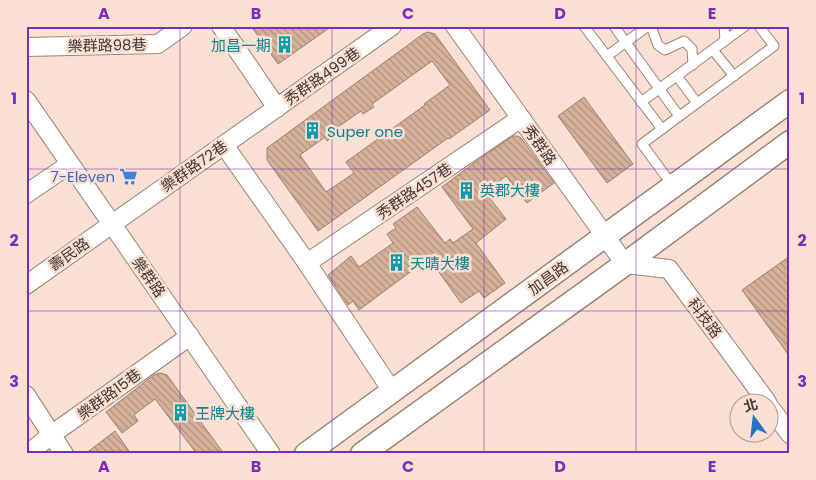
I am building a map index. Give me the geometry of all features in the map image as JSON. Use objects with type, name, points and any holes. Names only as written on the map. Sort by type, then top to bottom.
[{"type":"street","name":"樂群路98巷","points":[[26,46],[158,44],[182,26]]},
{"type":"street","points":[[221,26],[277,108]]},
{"type":"street","name":"秀群路499巷","points":[[277,108],[392,26]]},
{"type":"street","name":"秀群路","points":[[455,26],[625,264]]},
{"type":"street","name":"樂群路","points":[[26,100],[271,454]]},
{"type":"street","name":"加昌路","points":[[306,454],[790,101]]},
{"type":"street","name":"樂群路72巷","points":[[112,224],[277,108]]},
{"type":"street","name":"秀群路457巷","points":[[307,263],[521,118]]},
{"type":"street","points":[[362,454],[790,142]]},
{"type":"street","points":[[224,145],[307,263],[392,391]]},
{"type":"street","points":[[26,194],[70,164]]},
{"type":"street","name":"壽民路","points":[[26,285],[112,224]]},
{"type":"street","name":"科技路","points":[[625,264],[669,269],[759,392]]},
{"type":"street","name":"樂群路15巷","points":[[28,454],[190,336]]},
{"type":"street","points":[[26,395],[64,454]]},
{"type":"street","name":"科技路","points":[[778,418],[790,434]]},
{"type":"lane","points":[[614,26],[679,116]]},
{"type":"lane","points":[[724,26],[725,41]]},
{"type":"lane","points":[[641,102],[745,26]]},
{"type":"lane","points":[[673,186],[642,144],[774,46],[759,26]]},
{"type":"lane","points":[[588,27],[607,56],[662,129]]},
{"type":"lane","points":[[607,56],[645,27],[658,46],[665,50],[684,41],[692,49],[693,65]]},
{"type":"lane","points":[[713,50],[734,76]]},
{"type":"lane","points":[[677,76],[696,103]]},
{"type":"building","name":"加昌一期","points":[[251,26],[332,26],[278,64]]},
{"type":"building","name":"Super one","points":[[428,32],[435,34],[490,110],[318,231],[267,160],[267,148]],"holes":[[[432,61],[450,85],[346,162],[354,173],[326,192],[300,155],[325,137],[327,141],[338,133],[335,129],[361,111],[363,114],[374,107],[372,104]]]},
{"type":"building","points":[[584,97],[633,164],[607,183],[558,116]]},
{"type":"building","points":[[513,136],[521,138],[554,183],[527,203],[506,176],[485,192],[506,219],[476,243],[505,283],[484,298],[479,291],[461,303],[429,258],[359,310],[353,301],[348,305],[328,275],[351,256],[359,267],[393,243],[387,234],[396,228],[393,224],[417,207],[445,243],[450,239],[453,243],[473,229],[442,187]]},
{"type":"building","points":[[790,256],[790,357],[742,290]]},
{"type":"building","name":"王牌大樓","points":[[160,373],[167,375],[224,454],[197,454],[155,399],[134,415],[138,421],[122,433],[106,412],[154,375]]},
{"type":"building","points":[[115,431],[131,454],[85,454]]},
{"type":"place","name":"加昌一期","points":[[285,45]]},
{"type":"place","name":"Super one","points":[[313,131]]},
{"type":"place","name":"7-Eleven","points":[[129,176]]},
{"type":"place","name":"英郡大樓","points":[[466,190]]},
{"type":"place","name":"天晴大樓","points":[[396,263]]},
{"type":"place","name":"王牌大樓","points":[[181,413]]}]
